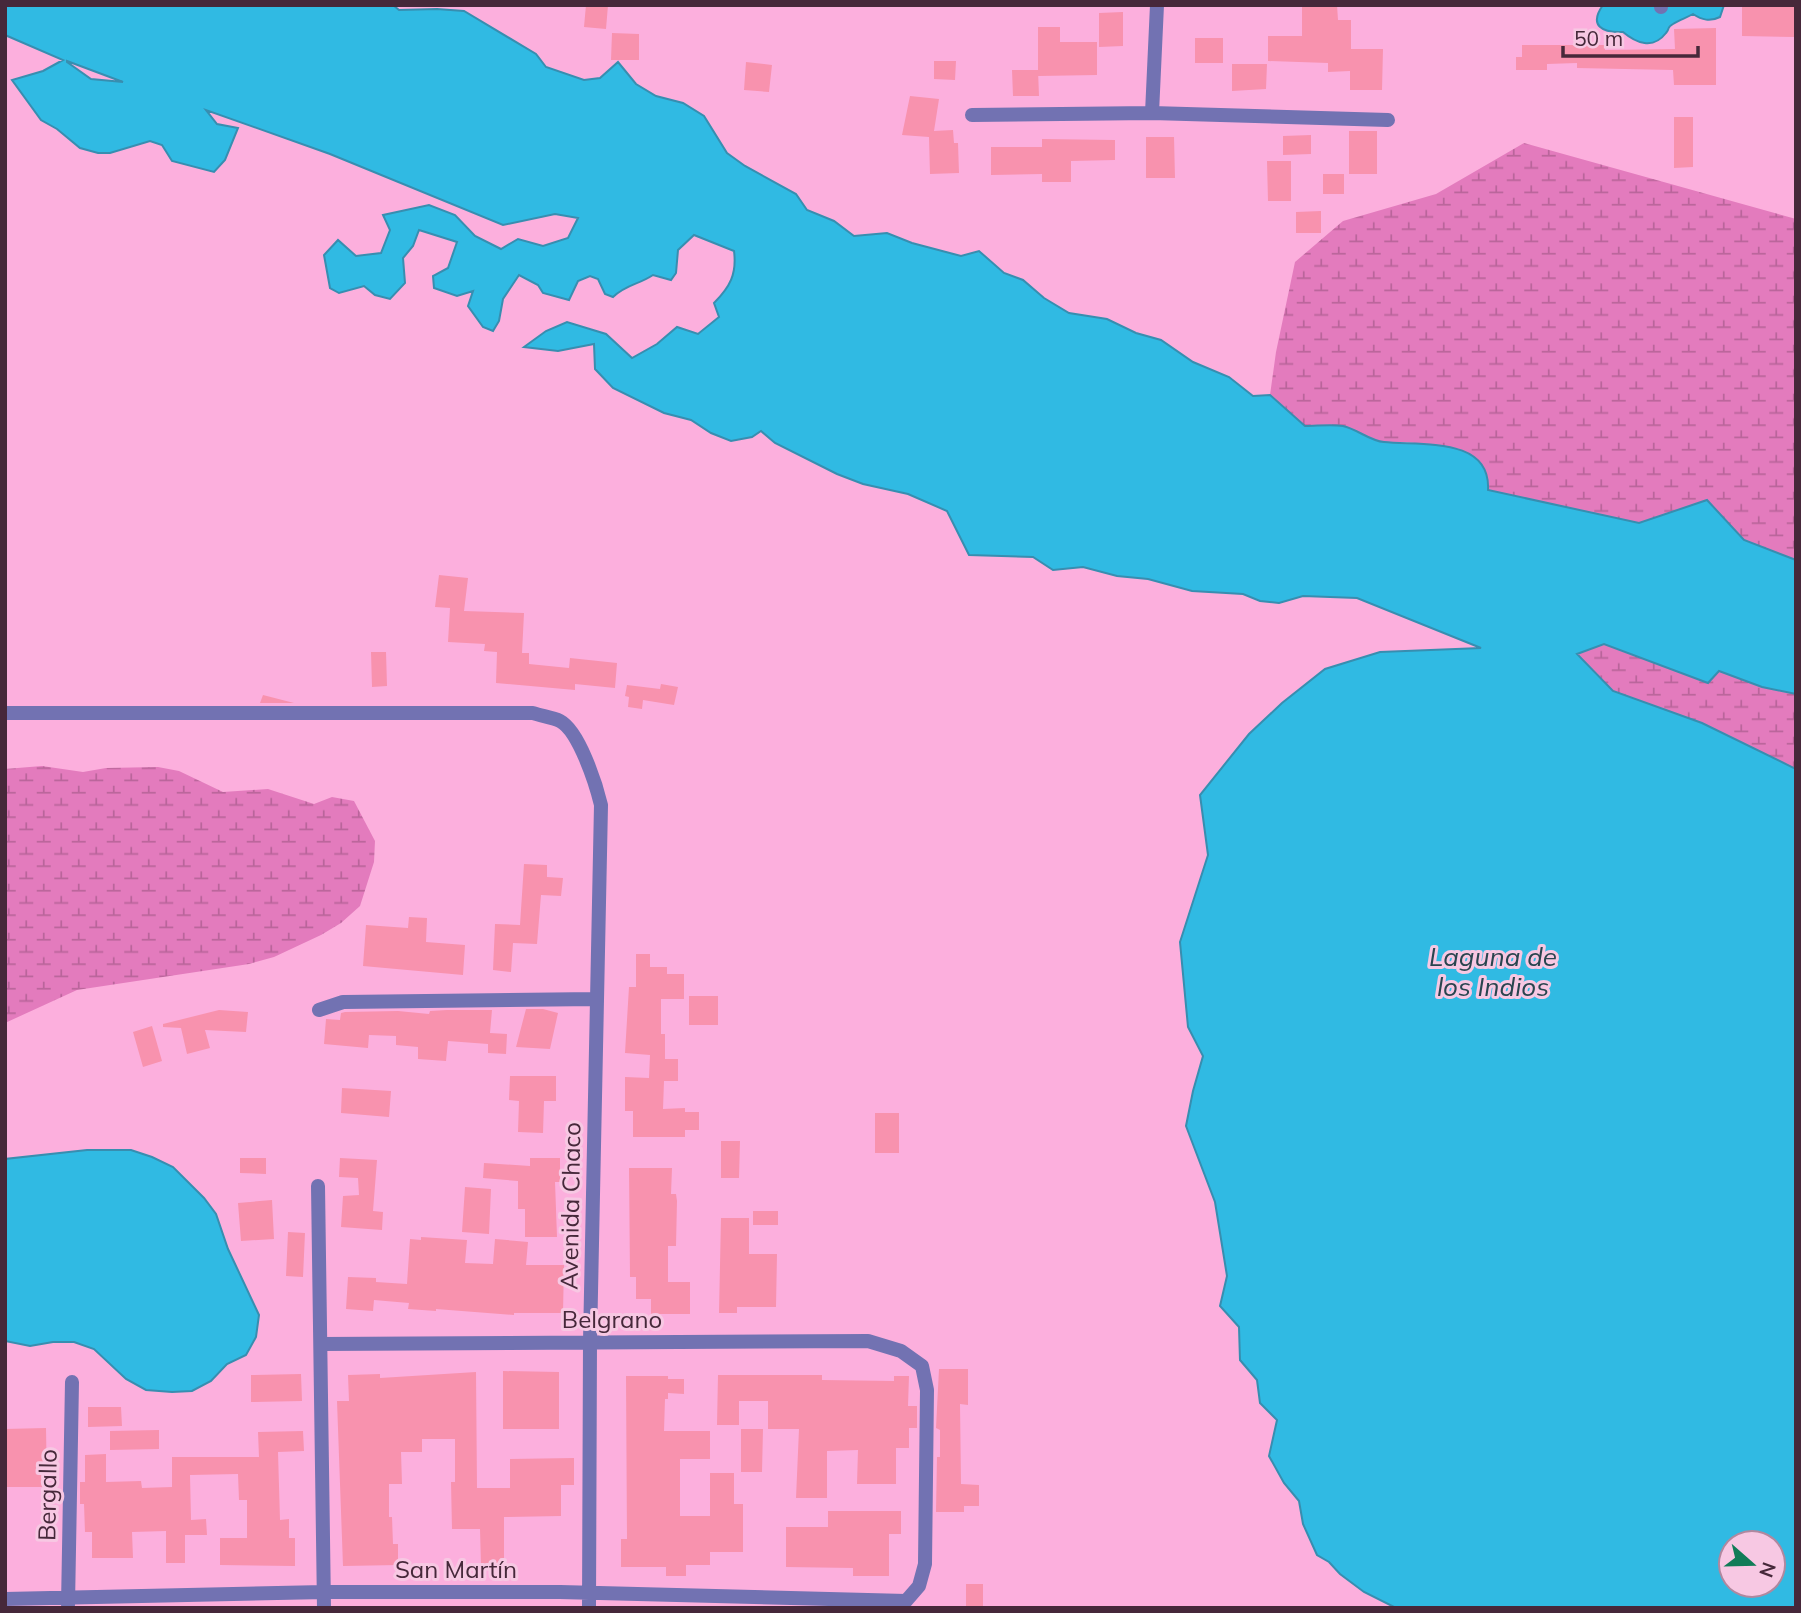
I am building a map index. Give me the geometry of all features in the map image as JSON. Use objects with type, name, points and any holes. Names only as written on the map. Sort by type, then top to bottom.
[{"type":"street","points":[[1152,113],[1157,5]]},
{"type":"street","points":[[972,115],[1152,113],[1388,120]]},
{"type":"street","name":"Avenida Chaco","points":[[5,713],[533,713],[562,722],[578,743],[595,779],[601,805],[590,1341],[589,1601]]},
{"type":"street","points":[[319,1010],[343,1002],[596,999]]},
{"type":"street","points":[[318,1186],[324,1608]]},
{"type":"street","name":"Belgrano","points":[[321,1344],[868,1341],[901,1350],[922,1366],[927,1390],[925,1564],[919,1586],[906,1601]]},
{"type":"street","name":"Bergallo","points":[[68,1603],[72,1382]]},
{"type":"street","name":"San Martín","points":[[5,1599],[68,1603],[324,1591],[546,1592],[589,1601],[906,1601]]},
{"type":"green space","points":[[1524,143],[1796,219],[1796,560],[1744,540],[1707,500],[1639,523],[1488,490],[1460,449],[1407,442],[1381,442],[1342,426],[1305,426],[1270,395],[1295,262],[1343,221],[1436,194]]},
{"type":"green space","points":[[1604,644],[1708,683],[1719,671],[1762,687],[1796,694],[1796,769],[1702,723],[1613,691],[1576,654]]},
{"type":"green space","points":[[42,766],[83,772],[106,768],[158,767],[179,771],[223,792],[268,789],[314,804],[332,797],[354,801],[375,841],[374,862],[360,906],[341,923],[321,935],[274,957],[249,964],[77,990],[5,1023],[5,769]]},
{"type":"water","name":"Laguna de los Indios","points":[[5,5],[393,5],[399,10],[464,11],[536,54],[546,67],[584,80],[600,78],[618,62],[636,84],[656,96],[683,103],[704,116],[727,153],[796,194],[807,210],[834,221],[854,236],[887,233],[912,243],[961,256],[979,251],[1004,273],[1023,280],[1044,298],[1069,313],[1107,319],[1136,333],[1161,340],[1193,362],[1229,377],[1253,396],[1270,395],[1305,426],[1343,426],[1379,441],[1451,447],[1478,460],[1486,473],[1488,490],[1639,523],[1707,500],[1744,540],[1796,560],[1796,694],[1762,687],[1719,671],[1708,683],[1604,644],[1577,654],[1613,691],[1702,723],[1796,769],[1796,1608],[1396,1608],[1364,1592],[1317,1555],[1303,1524],[1299,1501],[1284,1483],[1269,1456],[1277,1420],[1260,1403],[1257,1380],[1240,1360],[1239,1327],[1220,1306],[1227,1276],[1215,1202],[1186,1126],[1203,1056],[1188,1027],[1180,942],[1208,855],[1200,795],[1249,734],[1282,703],[1325,669],[1380,652],[1481,648],[1357,598],[1303,596],[1279,603],[1260,601],[1243,594],[1192,591],[1148,579],[1117,576],[1083,567],[1053,570],[1033,557],[969,555],[947,511],[908,494],[863,484],[837,474],[775,443],[761,431],[752,437],[731,441],[711,433],[691,420],[664,413],[613,388],[595,369],[594,344],[558,351],[524,347],[546,331],[567,322],[606,334],[632,358],[657,344],[677,327],[698,334],[719,317],[714,303],[731,280],[734,251],[694,235],[678,250],[676,273],[671,280],[653,275],[623,289],[613,297],[605,294],[598,279],[590,276],[578,281],[569,300],[543,293],[538,285],[519,275],[503,299],[499,321],[493,331],[483,327],[468,306],[473,291],[457,296],[434,288],[433,276],[448,268],[457,242],[419,230],[413,246],[403,258],[405,283],[390,299],[375,295],[364,286],[339,293],[330,288],[324,255],[338,240],[356,256],[381,253],[390,230],[383,215],[429,205],[455,215],[475,236],[501,249],[518,239],[543,246],[568,238],[578,218],[555,214],[503,225],[330,154],[206,110],[217,124],[238,128],[225,160],[214,172],[172,161],[162,145],[150,141],[110,153],[80,148],[41,120],[12,80],[43,71],[63,60],[5,35]],"holes":[[[67,61],[123,82],[91,79]]]},
{"type":"water","points":[[1603,5],[1724,5],[1720,17],[1706,20],[1693,14],[1671,25],[1656,42],[1644,43],[1623,32],[1600,27],[1597,18]]},
{"type":"water","points":[[87,1150],[131,1150],[173,1167],[216,1214],[228,1249],[259,1315],[256,1337],[246,1355],[227,1364],[211,1381],[192,1391],[146,1390],[126,1379],[94,1349],[74,1342],[30,1346],[5,1341],[5,1159]]},
{"type":"building","points":[[586,5],[608,5],[606,29],[584,27]]},
{"type":"building","points":[[1302,5],[1337,5],[1338,20],[1351,20],[1351,49],[1383,49],[1382,90],[1350,90],[1350,71],[1328,72],[1328,63],[1268,61],[1268,36],[1302,36]]},
{"type":"building","points":[[1794,5],[1795,37],[1742,36],[1742,7]]},
{"type":"building","points":[[1123,12],[1123,46],[1099,47],[1099,13]]},
{"type":"building","points":[[1038,27],[1060,27],[1060,42],[1097,42],[1097,75],[1038,76]]},
{"type":"building","points":[[1716,28],[1716,85],[1674,85],[1673,70],[1577,68],[1577,63],[1547,64],[1547,70],[1516,70],[1516,57],[1522,57],[1522,45],[1605,45],[1605,50],[1675,49],[1674,29]]},
{"type":"building","points":[[612,33],[639,34],[639,60],[611,60]]},
{"type":"building","points":[[1195,38],[1223,38],[1223,63],[1195,63]]},
{"type":"building","points":[[934,61],[956,61],[955,80],[934,79]]},
{"type":"building","points":[[746,62],[772,65],[769,92],[744,90]]},
{"type":"building","points":[[1232,64],[1267,64],[1266,89],[1232,91]]},
{"type":"building","points":[[1012,70],[1038,70],[1039,96],[1013,96]]},
{"type":"building","points":[[910,96],[939,99],[934,131],[953,130],[954,143],[958,143],[959,173],[930,174],[929,137],[902,135]]},
{"type":"building","points":[[1674,117],[1693,117],[1693,167],[1674,168]]},
{"type":"building","points":[[1349,131],[1377,131],[1377,174],[1349,174]]},
{"type":"building","points":[[1311,135],[1311,154],[1283,155],[1283,136]]},
{"type":"building","points":[[1146,137],[1174,137],[1175,178],[1146,178]]},
{"type":"building","points":[[1042,139],[1115,140],[1115,160],[1071,161],[1071,182],[1042,182],[1042,174],[991,175],[991,147],[1042,147]]},
{"type":"building","points":[[1267,161],[1291,161],[1291,201],[1268,201]]},
{"type":"building","points":[[1323,174],[1344,174],[1344,194],[1323,194]]},
{"type":"building","points":[[1321,211],[1321,233],[1296,233],[1296,212]]},
{"type":"building","points":[[439,575],[468,578],[464,611],[524,613],[522,653],[529,653],[529,664],[569,668],[570,658],[617,663],[615,688],[575,684],[575,690],[496,683],[497,652],[484,651],[485,644],[448,642],[450,608],[435,607]]},
{"type":"building","points":[[371,652],[386,652],[387,686],[372,687]]},
{"type":"building","points":[[661,684],[678,687],[674,705],[643,700],[642,709],[628,707],[629,697],[625,696],[627,685],[660,689]]},
{"type":"building","points":[[263,695],[294,703],[260,703]]},
{"type":"building","points":[[524,864],[547,865],[547,877],[563,878],[561,896],[541,895],[537,944],[513,943],[511,972],[493,970],[495,924],[520,925]]},
{"type":"building","points":[[409,917],[427,918],[426,942],[465,945],[463,975],[363,966],[366,925],[408,928]]},
{"type":"building","points":[[636,954],[650,954],[650,967],[667,967],[667,974],[684,974],[684,999],[661,999],[661,1034],[665,1034],[665,1059],[678,1059],[678,1081],[664,1081],[663,1109],[685,1108],[685,1112],[699,1112],[699,1130],[685,1130],[685,1137],[633,1137],[633,1111],[625,1111],[625,1077],[649,1078],[650,1055],[625,1053],[629,987],[636,987]]},
{"type":"building","points":[[689,996],[718,996],[718,1025],[689,1025]]},
{"type":"building","points":[[526,1009],[543,1009],[558,1013],[550,1049],[516,1047]]},
{"type":"building","points":[[219,1010],[248,1012],[246,1032],[205,1030],[210,1048],[187,1054],[181,1028],[163,1027],[163,1024]]},
{"type":"building","points":[[492,1010],[490,1033],[507,1034],[506,1054],[488,1053],[488,1044],[448,1041],[446,1061],[418,1059],[418,1047],[396,1045],[396,1036],[369,1035],[368,1048],[324,1044],[326,1019],[340,1020],[341,1013],[398,1011],[429,1014],[430,1011]]},
{"type":"building","points":[[152,1026],[162,1061],[143,1067],[133,1032]]},
{"type":"building","points":[[510,1076],[556,1076],[556,1101],[544,1101],[543,1133],[518,1132],[519,1101],[509,1100]]},
{"type":"building","points":[[342,1088],[391,1091],[389,1117],[341,1113]]},
{"type":"building","points":[[875,1113],[899,1113],[899,1153],[875,1153]]},
{"type":"building","points":[[721,1141],[740,1141],[739,1178],[721,1178]]},
{"type":"building","points":[[240,1158],[266,1158],[266,1174],[240,1173]]},
{"type":"building","points":[[340,1158],[377,1160],[373,1211],[383,1212],[382,1230],[341,1227],[343,1196],[359,1195],[358,1178],[339,1177]]},
{"type":"building","points":[[530,1158],[560,1158],[560,1182],[555,1182],[557,1237],[525,1237],[525,1209],[518,1209],[518,1181],[483,1178],[484,1163],[530,1166]]},
{"type":"building","points":[[629,1168],[672,1168],[671,1194],[676,1194],[677,1201],[676,1246],[668,1246],[668,1282],[690,1282],[690,1314],[651,1314],[651,1299],[636,1299],[636,1277],[630,1277]]},
{"type":"building","points":[[465,1187],[491,1189],[489,1234],[462,1232]]},
{"type":"building","points":[[272,1200],[274,1239],[241,1241],[238,1203]]},
{"type":"building","points":[[753,1211],[778,1211],[778,1225],[753,1225]]},
{"type":"building","points":[[721,1218],[749,1218],[749,1254],[777,1254],[776,1307],[737,1307],[737,1313],[719,1313]]},
{"type":"building","points":[[288,1232],[305,1233],[303,1277],[286,1276]]},
{"type":"building","points":[[421,1237],[467,1240],[465,1263],[493,1264],[495,1239],[528,1242],[526,1265],[564,1265],[563,1313],[514,1315],[436,1311],[408,1309],[409,1303],[374,1300],[373,1311],[346,1309],[348,1277],[376,1278],[376,1282],[407,1284],[410,1239],[421,1240]]},
{"type":"building","points":[[939,1369],[968,1369],[968,1405],[960,1404],[961,1484],[979,1485],[979,1506],[964,1506],[964,1512],[936,1512],[937,1457],[940,1457],[940,1430],[936,1428]]},
{"type":"building","points":[[503,1371],[559,1372],[559,1429],[503,1429]]},
{"type":"building","points":[[476,1372],[477,1488],[510,1488],[510,1459],[574,1458],[574,1485],[561,1485],[561,1516],[504,1517],[504,1565],[481,1565],[480,1529],[452,1529],[451,1482],[455,1482],[455,1439],[422,1439],[422,1452],[401,1452],[402,1484],[389,1484],[389,1517],[392,1517],[393,1544],[398,1544],[398,1565],[343,1566],[337,1401],[349,1401],[348,1375],[380,1374],[380,1378]]},
{"type":"building","points":[[301,1374],[302,1401],[251,1402],[251,1375]]},
{"type":"building","points":[[718,1375],[822,1375],[822,1380],[894,1381],[894,1376],[909,1376],[908,1406],[917,1406],[917,1428],[909,1428],[909,1448],[896,1448],[896,1484],[857,1484],[858,1450],[827,1451],[827,1498],[796,1498],[799,1429],[768,1429],[768,1401],[739,1401],[739,1425],[717,1425]]},
{"type":"building","points":[[626,1376],[668,1376],[668,1379],[684,1379],[684,1394],[668,1393],[668,1399],[665,1399],[664,1431],[710,1431],[710,1459],[680,1459],[680,1516],[710,1516],[710,1473],[734,1473],[734,1504],[743,1504],[743,1552],[710,1552],[710,1565],[686,1565],[686,1576],[666,1576],[666,1567],[621,1567],[621,1539],[627,1539]]},
{"type":"building","points":[[88,1407],[121,1407],[122,1426],[88,1427]]},
{"type":"building","points":[[46,1428],[47,1487],[5,1487],[5,1429]]},
{"type":"building","points":[[741,1429],[763,1429],[762,1472],[741,1472]]},
{"type":"building","points":[[159,1430],[159,1449],[110,1450],[110,1431]]},
{"type":"building","points":[[303,1431],[304,1451],[278,1452],[280,1520],[289,1519],[289,1538],[295,1538],[295,1566],[220,1565],[220,1538],[247,1538],[247,1500],[239,1500],[238,1474],[190,1475],[191,1520],[206,1519],[207,1535],[185,1535],[185,1563],[166,1563],[166,1531],[132,1532],[133,1558],[92,1558],[92,1532],[85,1532],[84,1504],[80,1504],[80,1482],[85,1482],[85,1455],[106,1454],[106,1482],[141,1481],[142,1488],[172,1487],[172,1457],[259,1457],[258,1432]]},
{"type":"building","points":[[828,1511],[901,1511],[901,1534],[889,1534],[889,1576],[853,1576],[853,1568],[786,1567],[786,1527],[828,1527]]},
{"type":"building","points":[[966,1584],[983,1584],[983,1608],[966,1608]]}]
